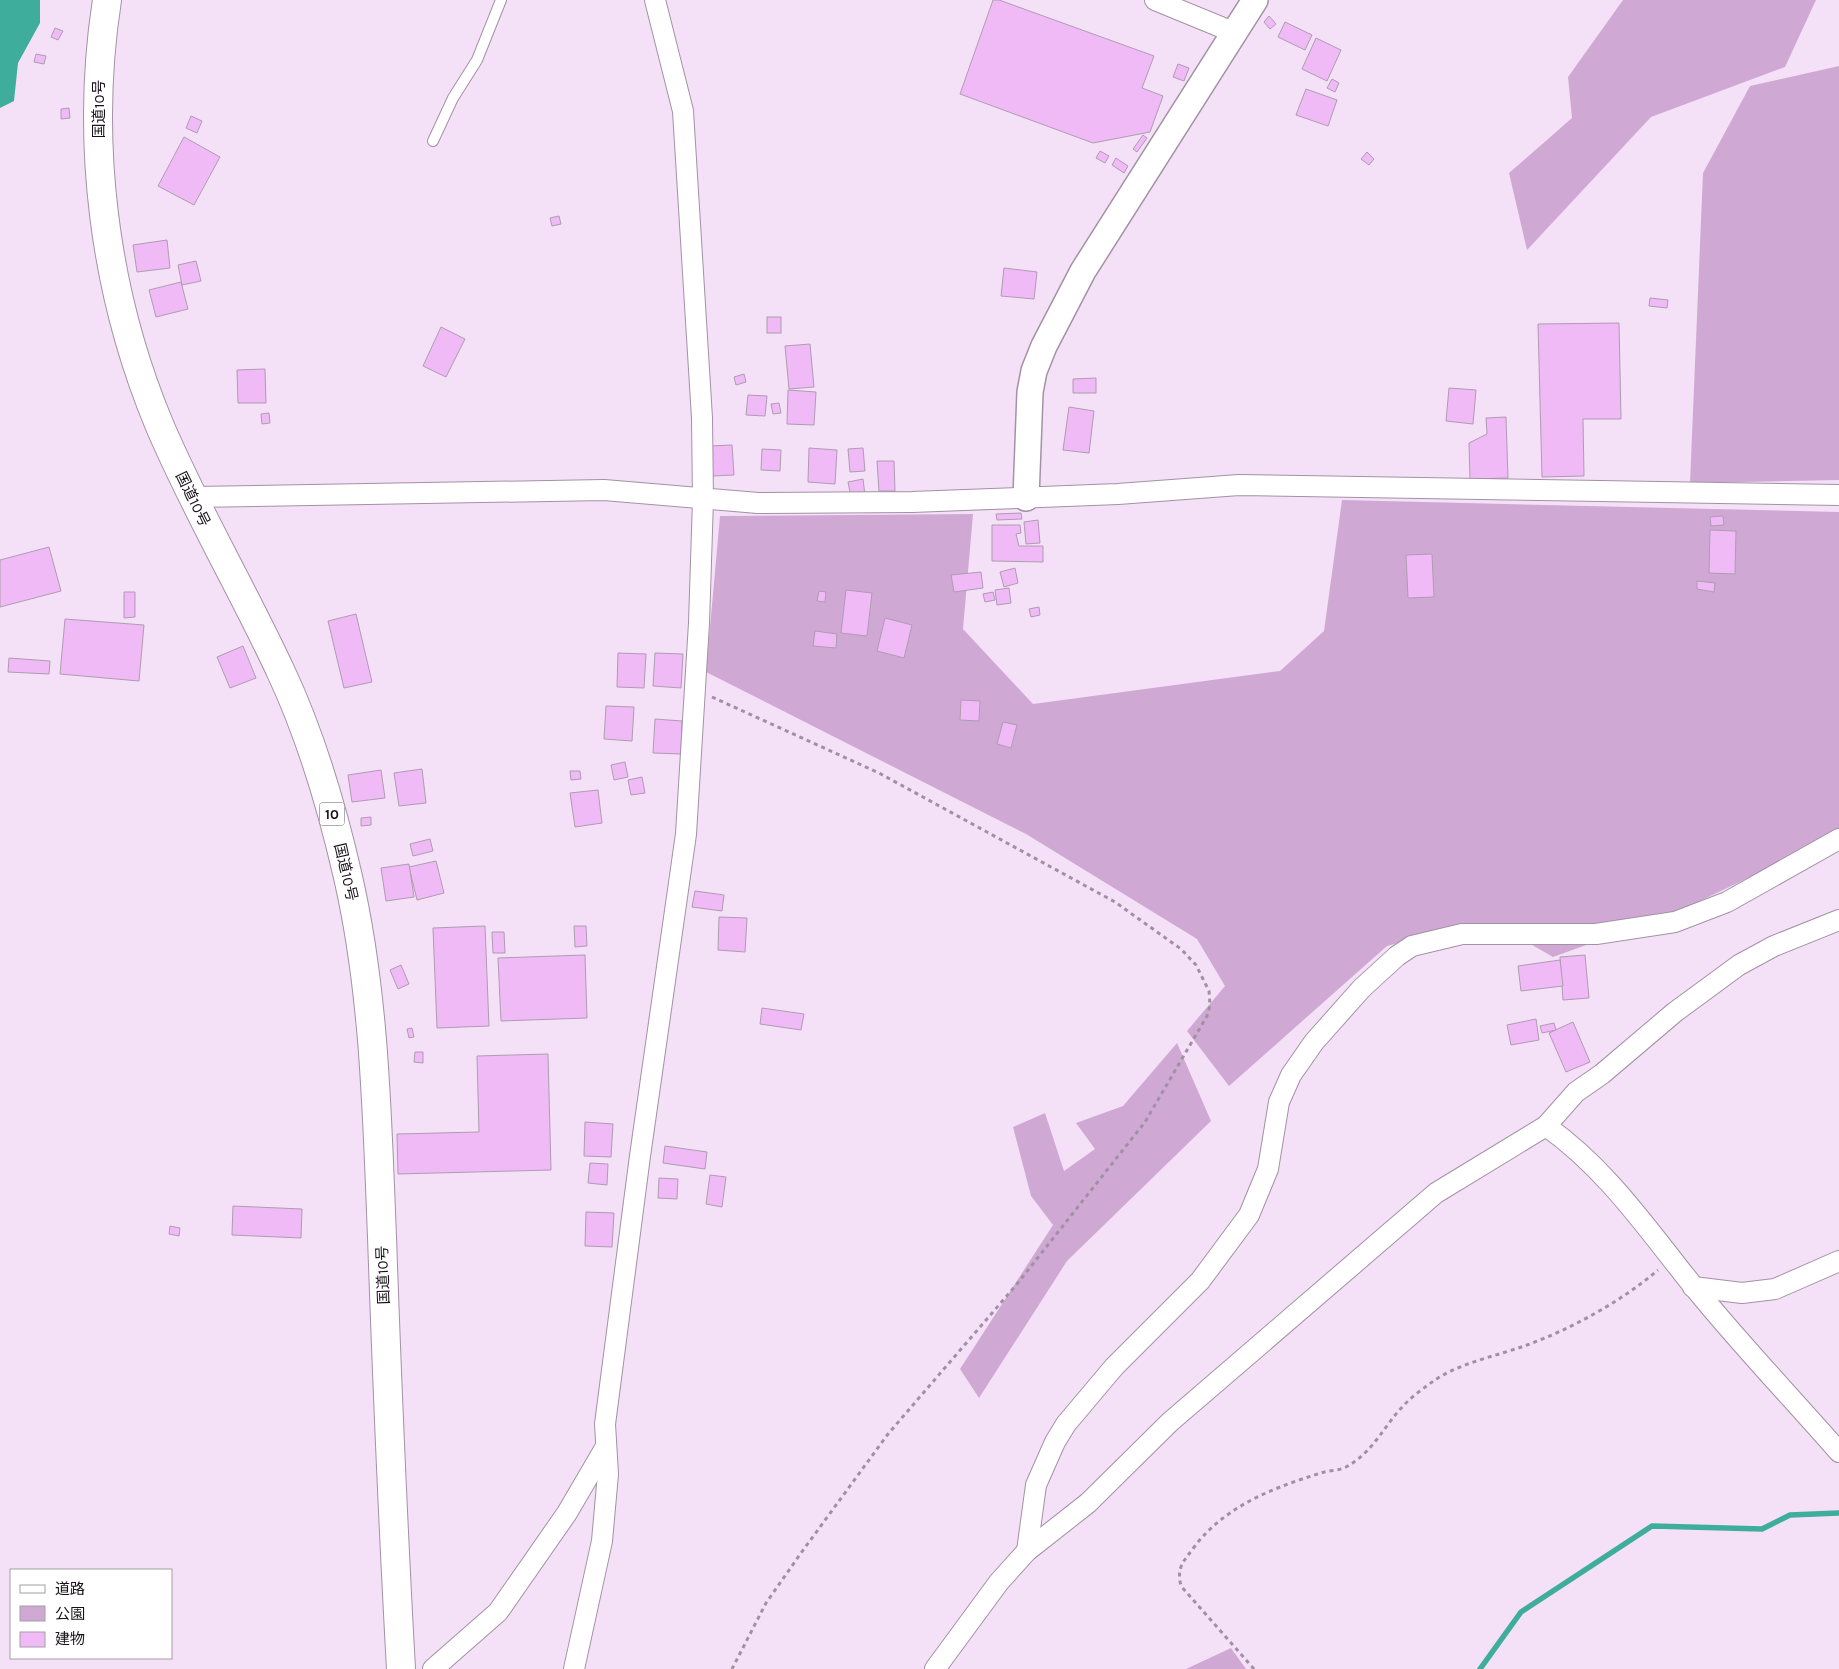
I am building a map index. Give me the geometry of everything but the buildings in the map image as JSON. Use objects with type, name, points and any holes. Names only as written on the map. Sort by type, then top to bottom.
[{"type":"highway","name":"国道10号","points":[[107,0],[98,82],[101,180],[107,236],[126,328],[157,420],[192,497],[282,673],[294,705],[326,792],[348,876],[366,969],[376,1084],[401,1669]]},
{"type":"street","points":[[574,1669],[602,1542],[608,1474],[605,1424],[686,834],[699,623],[703,500],[702,418],[683,111],[655,0]]},
{"type":"street","points":[[1155,0],[1233,32]]},
{"type":"street","points":[[1026,498],[1030,392],[1034,371],[1044,346],[1083,270],[1255,0]]},
{"type":"street","points":[[192,497],[604,490],[703,500],[758,503],[893,502],[1118,494],[1239,485],[1839,495]]},
{"type":"street","points":[[1027,1551],[1036,1485],[1059,1436],[1114,1367],[1200,1281],[1244,1222],[1259,1194],[1268,1169],[1278,1102],[1291,1075],[1314,1042],[1350,1002],[1396,956],[1412,946],[1462,934],[1596,934],[1675,922],[1727,902],[1839,838]]},
{"type":"street","points":[[935,1669],[999,1582],[1027,1551],[1088,1502],[1170,1422],[1436,1192],[1546,1126],[1576,1092],[1602,1074],[1675,1012],[1739,965],[1774,946],[1839,920]]},
{"type":"street","points":[[1546,1126],[1571,1144],[1607,1179],[1694,1287],[1839,1452]]},
{"type":"street","points":[[1694,1287],[1742,1293],[1774,1289],[1839,1261]]},
{"type":"street","points":[[434,1669],[498,1612],[567,1512],[605,1448]]},
{"type":"lane","points":[[433,141],[453,98],[477,60],[501,0]]},
{"type":"path","points":[[694,688],[879,773],[1115,902],[1181,949],[1196,965],[1209,991],[1210,1005],[1207,1016],[1145,1122],[1017,1284],[888,1434],[766,1603],[732,1669]]},
{"type":"path","points":[[1254,1669],[1181,1586],[1178,1574],[1182,1564],[1201,1538],[1223,1516],[1260,1496],[1322,1472],[1344,1468],[1365,1455],[1405,1404],[1436,1379],[1466,1364],[1489,1358],[1538,1340],[1614,1304],[1639,1287],[1660,1268],[1677,1264]]},
{"type":"green space","points":[[1623,0],[1816,0],[1785,67],[1651,117],[1527,250],[1509,173],[1572,118],[1568,77]]},
{"type":"green space","points":[[1839,66],[1839,480],[1690,483],[1703,173],[1750,86]]},
{"type":"green space","points":[[1342,500],[1839,512],[1839,834],[1675,913],[1553,957],[1503,928],[1450,929],[1387,946],[1229,1086],[1187,1031],[1225,986],[1197,939],[1026,834],[706,672],[720,516],[973,514],[963,629],[1033,704],[1280,671],[1324,631]]},
{"type":"green space","points":[[1177,1043],[1211,1121],[1067,1261],[979,1398],[960,1369],[1053,1225],[1031,1196],[1013,1127],[1045,1113],[1064,1171],[1095,1149],[1076,1123],[1123,1106]]},
{"type":"green space","points":[[1231,1648],[1246,1669],[1186,1669]]},
{"type":"shaded area","points":[[0,0],[40,0],[40,23],[18,63],[14,101],[0,108]]},
{"type":"waterway","points":[[1480,1669],[1521,1612],[1652,1526],[1762,1529],[1790,1515],[1839,1513]]}]
